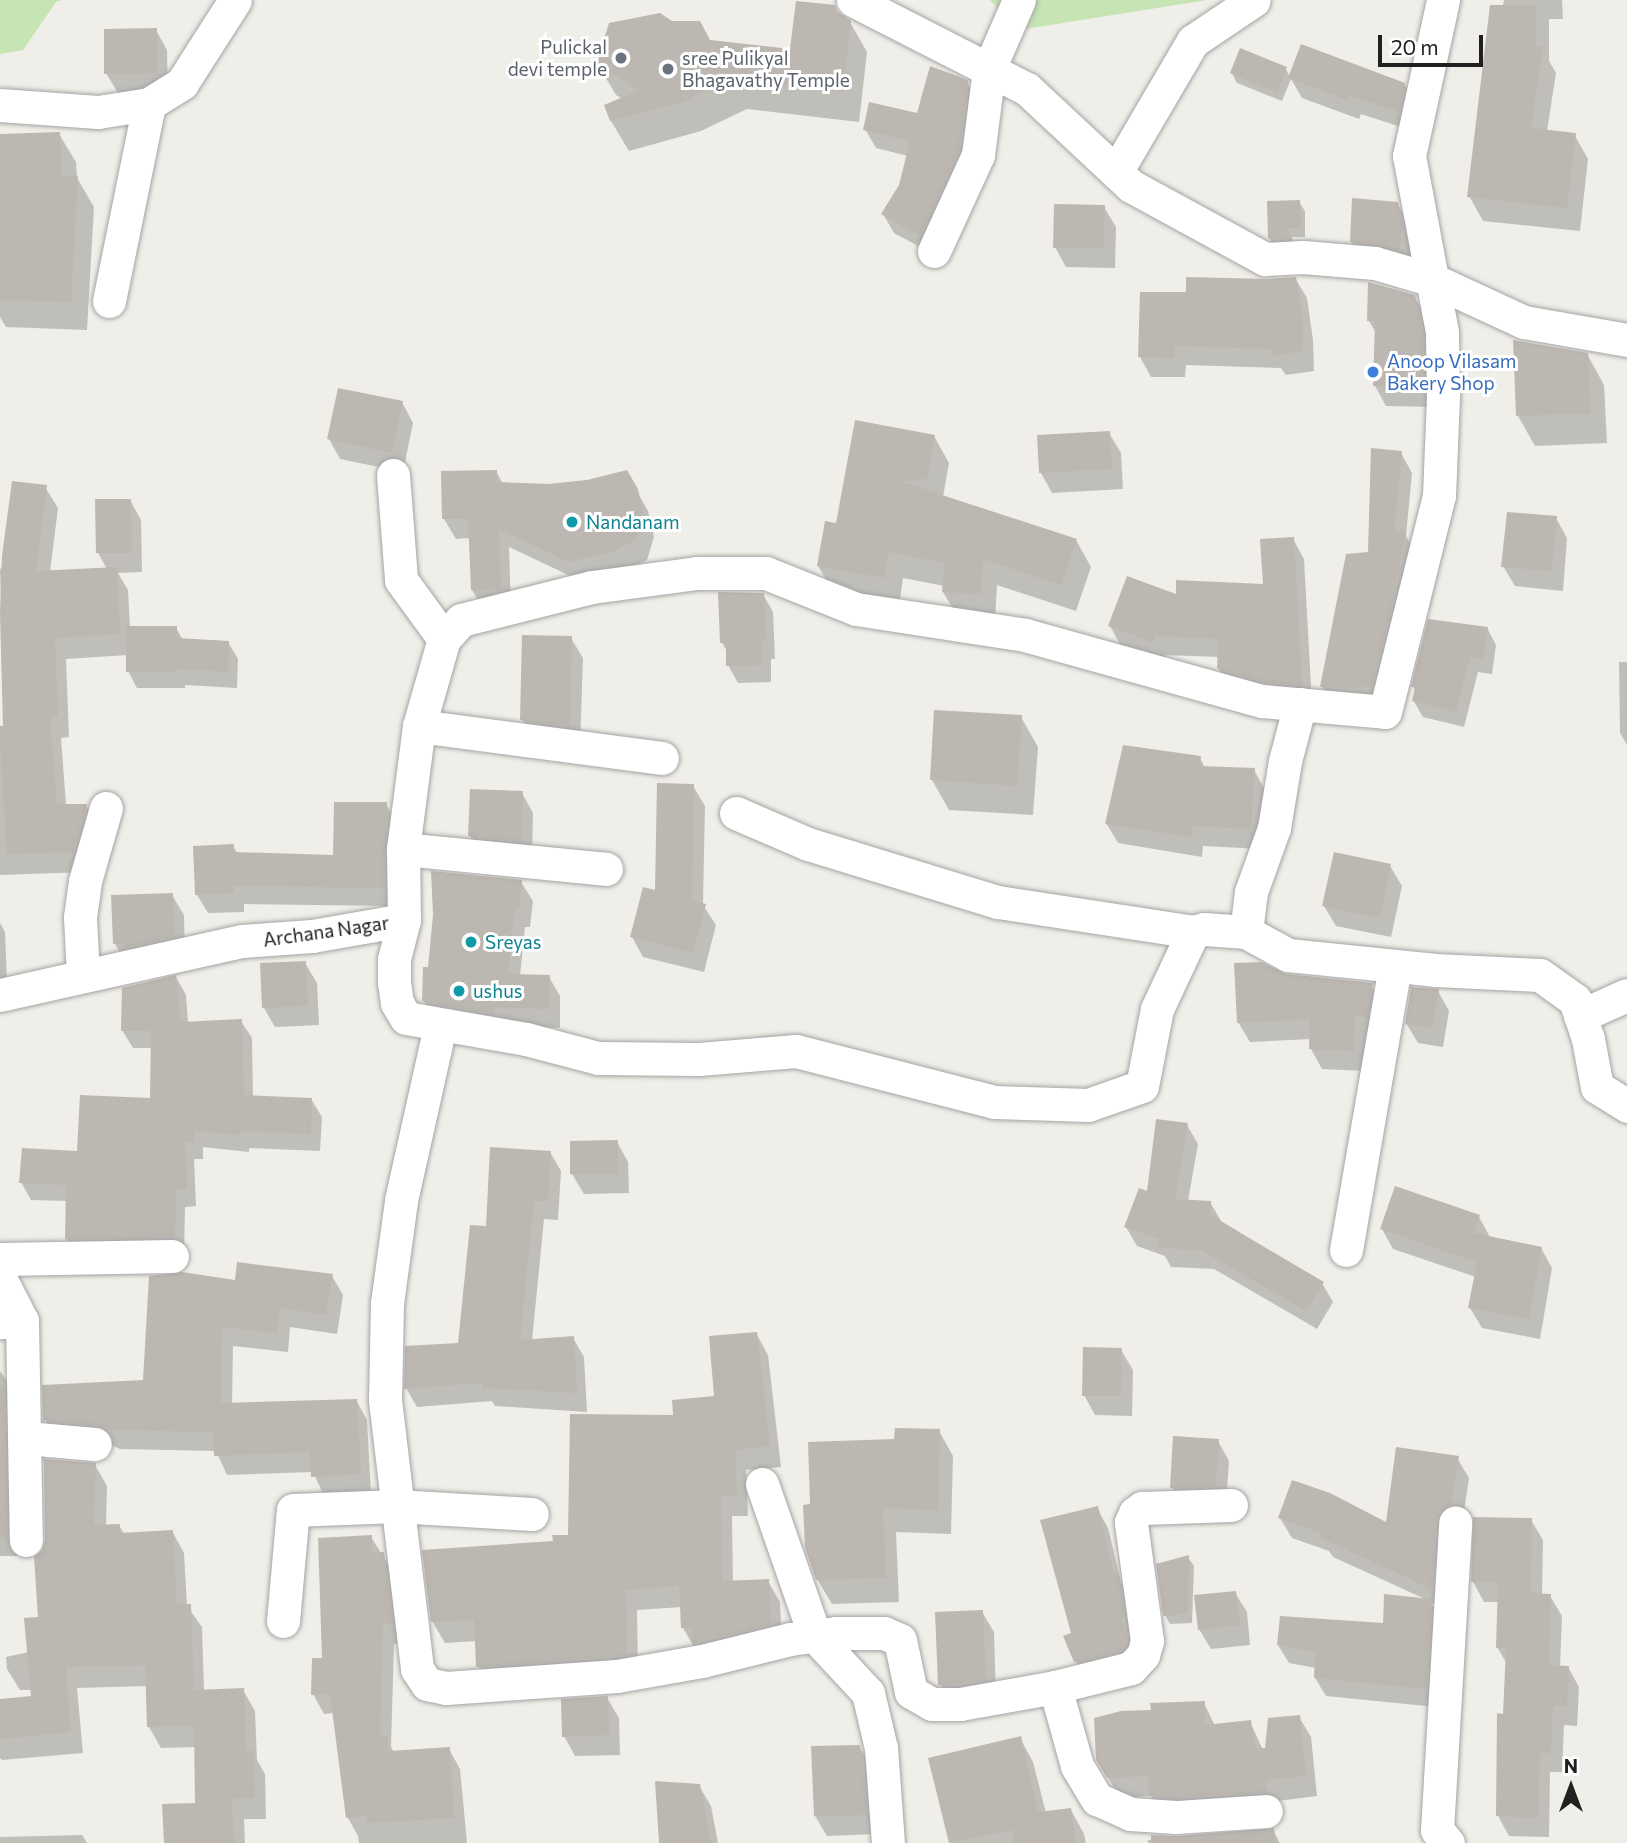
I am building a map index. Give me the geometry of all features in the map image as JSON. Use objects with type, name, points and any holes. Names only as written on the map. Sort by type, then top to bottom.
[{"type":"street","points":[[0,105],[98,112],[149,104],[181,83],[235,0]]},
{"type":"street","points":[[853,0],[1027,89],[1130,186],[1265,259],[1303,257],[1374,263],[1433,281],[1524,322],[1627,340]]},
{"type":"street","points":[[934,251],[978,155],[989,69],[1019,0]]},
{"type":"street","points":[[1116,172],[1193,41],[1255,0]]},
{"type":"street","points":[[393,475],[401,580],[444,639],[461,620],[527,601],[592,587],[697,573],[766,573],[856,609],[1025,635],[1123,660],[1207,688],[1262,701],[1385,712],[1439,496],[1443,397],[1442,332],[1409,156],[1443,0]]},
{"type":"street","points":[[109,301],[149,104]]},
{"type":"street","name":"Archana Nagar","points":[[0,995],[242,941],[312,936],[404,920],[403,849],[419,726],[444,639]]},
{"type":"street","points":[[1246,932],[1251,892],[1274,828],[1285,761],[1300,704]]},
{"type":"street","points":[[419,726],[662,758]]},
{"type":"street","points":[[83,975],[80,917],[85,881],[106,808]]},
{"type":"street","points":[[736,813],[808,844],[998,902],[1193,932],[1204,929],[1246,932],[1288,955],[1395,966],[1540,975],[1575,1000],[1597,1087],[1627,1106]]},
{"type":"street","points":[[403,849],[606,870]]},
{"type":"street","points":[[404,920],[394,959],[397,1003],[406,1018],[526,1040],[598,1058],[699,1059],[796,1051],[994,1102],[1088,1105],[1142,1086],[1157,1009],[1193,932]]},
{"type":"street","points":[[1346,1250],[1395,966]]},
{"type":"street","points":[[1580,1016],[1627,995]]},
{"type":"street","points":[[440,1026],[401,1201],[387,1303],[385,1400],[417,1669],[427,1684],[446,1688],[617,1676],[702,1661],[790,1639],[884,1633],[900,1640],[911,1692],[932,1704],[960,1704],[1055,1687],[1130,1668],[1143,1655],[1147,1641],[1131,1522],[1135,1513],[1142,1508],[1231,1505]]},
{"type":"street","points":[[0,1259],[172,1256]]},
{"type":"street","points":[[0,1278],[11,1322],[26,1438],[26,1540]]},
{"type":"street","points":[[26,1438],[95,1444]]},
{"type":"street","points":[[762,1484],[815,1636],[867,1692],[881,1748],[888,1843]]},
{"type":"street","points":[[283,1622],[293,1510],[396,1506],[532,1514]]},
{"type":"street","points":[[1448,1843],[1437,1830],[1455,1522]]},
{"type":"street","points":[[1055,1687],[1077,1766],[1097,1799],[1130,1814],[1176,1817],[1266,1811]]},
{"type":"green space","points":[[0,0],[62,0],[56,2],[23,50],[0,54]]},
{"type":"green space","points":[[990,0],[1207,0],[1019,30]]},
{"type":"building","points":[[796,1],[835,5],[837,11],[851,21],[843,92],[729,79],[683,102],[610,121],[604,105],[640,90],[596,65],[609,23],[660,13],[672,21],[700,21],[710,40],[790,49]]},
{"type":"building","points":[[1490,5],[1536,5],[1536,46],[1543,47],[1531,128],[1576,133],[1567,208],[1467,197]]},
{"type":"building","points":[[157,28],[157,73],[104,74],[104,29]]},
{"type":"building","points":[[1301,44],[1405,83],[1399,112],[1349,95],[1347,100],[1288,78]]},
{"type":"building","points":[[1240,48],[1287,67],[1277,92],[1230,73]]},
{"type":"building","points":[[930,66],[968,80],[959,150],[920,236],[881,214],[899,185],[910,141],[863,130],[869,102],[917,113]]},
{"type":"building","points":[[60,132],[62,176],[78,176],[71,302],[0,300],[0,134]]},
{"type":"building","points":[[1352,198],[1398,202],[1402,223],[1400,250],[1350,242]]},
{"type":"building","points":[[1300,200],[1301,228],[1288,228],[1290,238],[1268,238],[1267,201]]},
{"type":"building","points":[[1054,204],[1105,205],[1104,248],[1053,248]]},
{"type":"building","points":[[1186,277],[1296,277],[1303,319],[1303,351],[1273,356],[1271,349],[1175,346],[1175,358],[1138,357],[1140,292],[1186,292]]},
{"type":"building","points":[[1368,282],[1415,295],[1423,334],[1424,387],[1373,386],[1375,321],[1367,321]]},
{"type":"building","points":[[1513,340],[1588,353],[1591,413],[1516,416]]},
{"type":"building","points":[[338,388],[403,401],[392,453],[327,439]]},
{"type":"building","points":[[855,420],[935,435],[927,479],[899,481],[1077,539],[1061,585],[983,559],[981,594],[942,592],[944,563],[888,552],[884,578],[817,566],[825,521],[836,523]]},
{"type":"building","points":[[1110,431],[1112,469],[1039,473],[1037,435]]},
{"type":"building","points":[[1371,448],[1402,451],[1394,530],[1406,532],[1390,613],[1371,687],[1320,687],[1346,554],[1368,552]]},
{"type":"building","name":"Nandanam","points":[[497,470],[497,482],[548,484],[587,480],[627,470],[638,489],[644,516],[636,540],[611,552],[568,562],[499,529],[501,589],[471,590],[468,519],[442,519],[441,471]]},
{"type":"building","points":[[12,481],[47,485],[36,571],[117,567],[120,634],[55,638],[58,716],[50,717],[57,804],[87,804],[73,852],[7,854],[0,745],[0,726],[3,726],[0,613],[2,556]]},
{"type":"building","points":[[95,499],[131,499],[132,553],[96,553]]},
{"type":"building","points":[[1507,512],[1557,516],[1552,571],[1501,567]]},
{"type":"building","points":[[1294,537],[1302,685],[1265,682],[1217,668],[1218,639],[1155,636],[1152,642],[1108,626],[1127,576],[1176,594],[1176,580],[1263,584],[1260,539]]},
{"type":"building","points":[[718,592],[764,593],[766,641],[762,641],[762,665],[726,666],[726,643],[720,643]]},
{"type":"building","points":[[1428,619],[1488,627],[1483,659],[1470,657],[1456,712],[1412,701],[1415,687],[1411,687]]},
{"type":"building","points":[[126,626],[177,626],[177,638],[229,641],[228,672],[176,669],[176,672],[126,672]]},
{"type":"building","points":[[522,635],[572,636],[570,726],[520,720]]},
{"type":"building","points":[[934,710],[1022,715],[1017,786],[930,780]]},
{"type":"building","points":[[1123,745],[1201,756],[1200,766],[1255,768],[1251,829],[1193,826],[1191,837],[1105,824]]},
{"type":"building","points":[[657,783],[694,784],[692,900],[706,904],[693,953],[630,937],[643,887],[655,890]]},
{"type":"building","points":[[470,789],[523,791],[521,841],[468,836]]},
{"type":"building","points":[[334,802],[387,802],[384,888],[234,886],[234,893],[195,895],[193,846],[234,844],[234,852],[333,855]]},
{"type":"building","points":[[1334,852],[1391,864],[1380,918],[1322,906]]},
{"type":"building","points":[[431,871],[522,880],[520,908],[515,908],[508,974],[550,975],[549,1009],[495,1008],[494,1014],[422,1001],[423,967],[428,967],[433,915]]},
{"type":"building","points":[[173,893],[175,936],[123,948],[123,944],[113,944],[111,895]]},
{"type":"building","points":[[306,961],[308,1006],[262,1008],[260,963]]},
{"type":"building","points":[[1261,962],[1286,974],[1373,983],[1367,1018],[1355,1016],[1354,1051],[1309,1049],[1310,1019],[1237,1023],[1234,963]]},
{"type":"building","points":[[176,975],[181,1022],[242,1019],[244,1095],[312,1098],[311,1134],[240,1131],[240,1135],[194,1131],[194,1142],[185,1142],[187,1189],[176,1189],[175,1237],[65,1239],[66,1185],[19,1183],[22,1148],[77,1151],[80,1095],[150,1098],[151,1031],[121,1031],[122,988]]},
{"type":"building","points":[[1411,987],[1439,989],[1432,1028],[1405,1024]]},
{"type":"building","points":[[1156,1119],[1188,1123],[1175,1199],[1211,1201],[1210,1215],[1324,1282],[1306,1311],[1201,1250],[1158,1248],[1159,1239],[1124,1227],[1139,1188],[1147,1191]]},
{"type":"building","points":[[618,1140],[618,1174],[570,1174],[570,1141]]},
{"type":"building","points":[[490,1147],[551,1151],[548,1201],[534,1201],[520,1340],[574,1336],[577,1393],[482,1388],[482,1383],[404,1389],[405,1346],[458,1343],[470,1225],[486,1226]]},
{"type":"building","points":[[1395,1186],[1480,1215],[1474,1233],[1542,1247],[1529,1319],[1468,1308],[1477,1262],[1380,1229]]},
{"type":"building","points":[[237,1262],[333,1274],[326,1315],[280,1308],[277,1333],[222,1327],[221,1403],[357,1399],[361,1474],[311,1477],[310,1452],[214,1456],[213,1432],[108,1430],[97,1425],[43,1420],[42,1385],[143,1380],[149,1276],[182,1272],[235,1280]]},
{"type":"building","points":[[757,1332],[770,1446],[735,1450],[737,1495],[721,1496],[722,1581],[769,1579],[771,1624],[692,1643],[691,1628],[681,1628],[679,1586],[626,1590],[627,1655],[476,1667],[474,1620],[431,1622],[422,1550],[553,1541],[552,1535],[568,1535],[570,1414],[673,1415],[672,1400],[714,1396],[709,1336]]},
{"type":"building","points":[[1083,1347],[1122,1348],[1121,1396],[1082,1396]]},
{"type":"building","points":[[0,1387],[4,1387],[7,1537],[0,1538]]},
{"type":"building","points":[[895,1428],[940,1429],[938,1510],[883,1508],[886,1578],[816,1580],[805,1548],[803,1505],[810,1504],[808,1442],[894,1439]]},
{"type":"building","points":[[1173,1436],[1219,1439],[1216,1486],[1170,1488]]},
{"type":"building","points":[[1396,1447],[1459,1456],[1451,1505],[1439,1512],[1436,1521],[1432,1589],[1319,1537],[1322,1533],[1278,1518],[1292,1480],[1330,1493],[1386,1522]]},
{"type":"building","points":[[44,1459],[96,1463],[94,1525],[120,1524],[120,1533],[173,1530],[177,1604],[191,1604],[194,1690],[244,1688],[246,1751],[254,1751],[255,1798],[232,1799],[234,1843],[164,1843],[162,1804],[195,1803],[194,1726],[147,1727],[145,1665],[66,1667],[71,1732],[0,1739],[0,1699],[31,1696],[24,1618],[38,1617],[34,1557],[42,1550],[45,1540]]},
{"type":"building","points":[[1098,1506],[1114,1575],[1119,1574],[1124,1618],[1121,1618],[1127,1640],[1121,1651],[1074,1662],[1063,1636],[1071,1633],[1040,1520]]},
{"type":"building","points":[[1473,1517],[1532,1518],[1531,1593],[1551,1594],[1549,1665],[1569,1666],[1567,1706],[1553,1706],[1551,1753],[1540,1753],[1538,1818],[1496,1816],[1497,1713],[1503,1714],[1506,1648],[1496,1648],[1498,1582],[1471,1582]]},
{"type":"building","points":[[372,1535],[372,1552],[384,1552],[392,1624],[383,1624],[380,1736],[387,1736],[389,1751],[450,1747],[454,1818],[368,1823],[366,1816],[346,1818],[330,1694],[311,1695],[312,1658],[322,1658],[318,1538]]},
{"type":"building","points":[[1189,1555],[1188,1614],[1163,1616],[1156,1564]]},
{"type":"building","points":[[1236,1591],[1240,1625],[1198,1630],[1194,1595]]},
{"type":"building","points":[[1384,1594],[1431,1599],[1426,1689],[1314,1678],[1315,1652],[1277,1645],[1280,1616],[1383,1623]]},
{"type":"building","points":[[983,1610],[986,1680],[938,1685],[935,1612]]},
{"type":"building","points":[[608,1696],[609,1735],[562,1737],[561,1699]]},
{"type":"building","points":[[1205,1701],[1205,1725],[1251,1720],[1255,1748],[1265,1748],[1268,1718],[1300,1715],[1306,1776],[1265,1780],[1267,1792],[1176,1798],[1149,1796],[1148,1776],[1107,1778],[1096,1760],[1094,1718],[1121,1711],[1151,1710],[1150,1703]]},
{"type":"building","points":[[1021,1736],[1038,1812],[1071,1808],[1076,1843],[1014,1843],[1012,1830],[949,1843],[928,1758]]},
{"type":"building","points":[[860,1745],[867,1815],[814,1816],[811,1746]]},
{"type":"building","points":[[655,1781],[700,1784],[711,1843],[659,1843]]},
{"type":"building","points":[[1274,1828],[1276,1843],[1151,1843],[1151,1835],[1177,1836]]},
{"type":"place","name":"Pulickal devi temple","points":[[621,58]]},
{"type":"place","name":"sree Pulikyal Bhagavathy Temple","points":[[668,69]]},
{"type":"place","name":"Anoop Vilasam Bakery Shop","points":[[1373,372]]},
{"type":"place","name":"Nandanam","points":[[572,522]]},
{"type":"place","name":"Sreyas","points":[[471,942]]},
{"type":"place","name":"ushus","points":[[459,991]]}]
